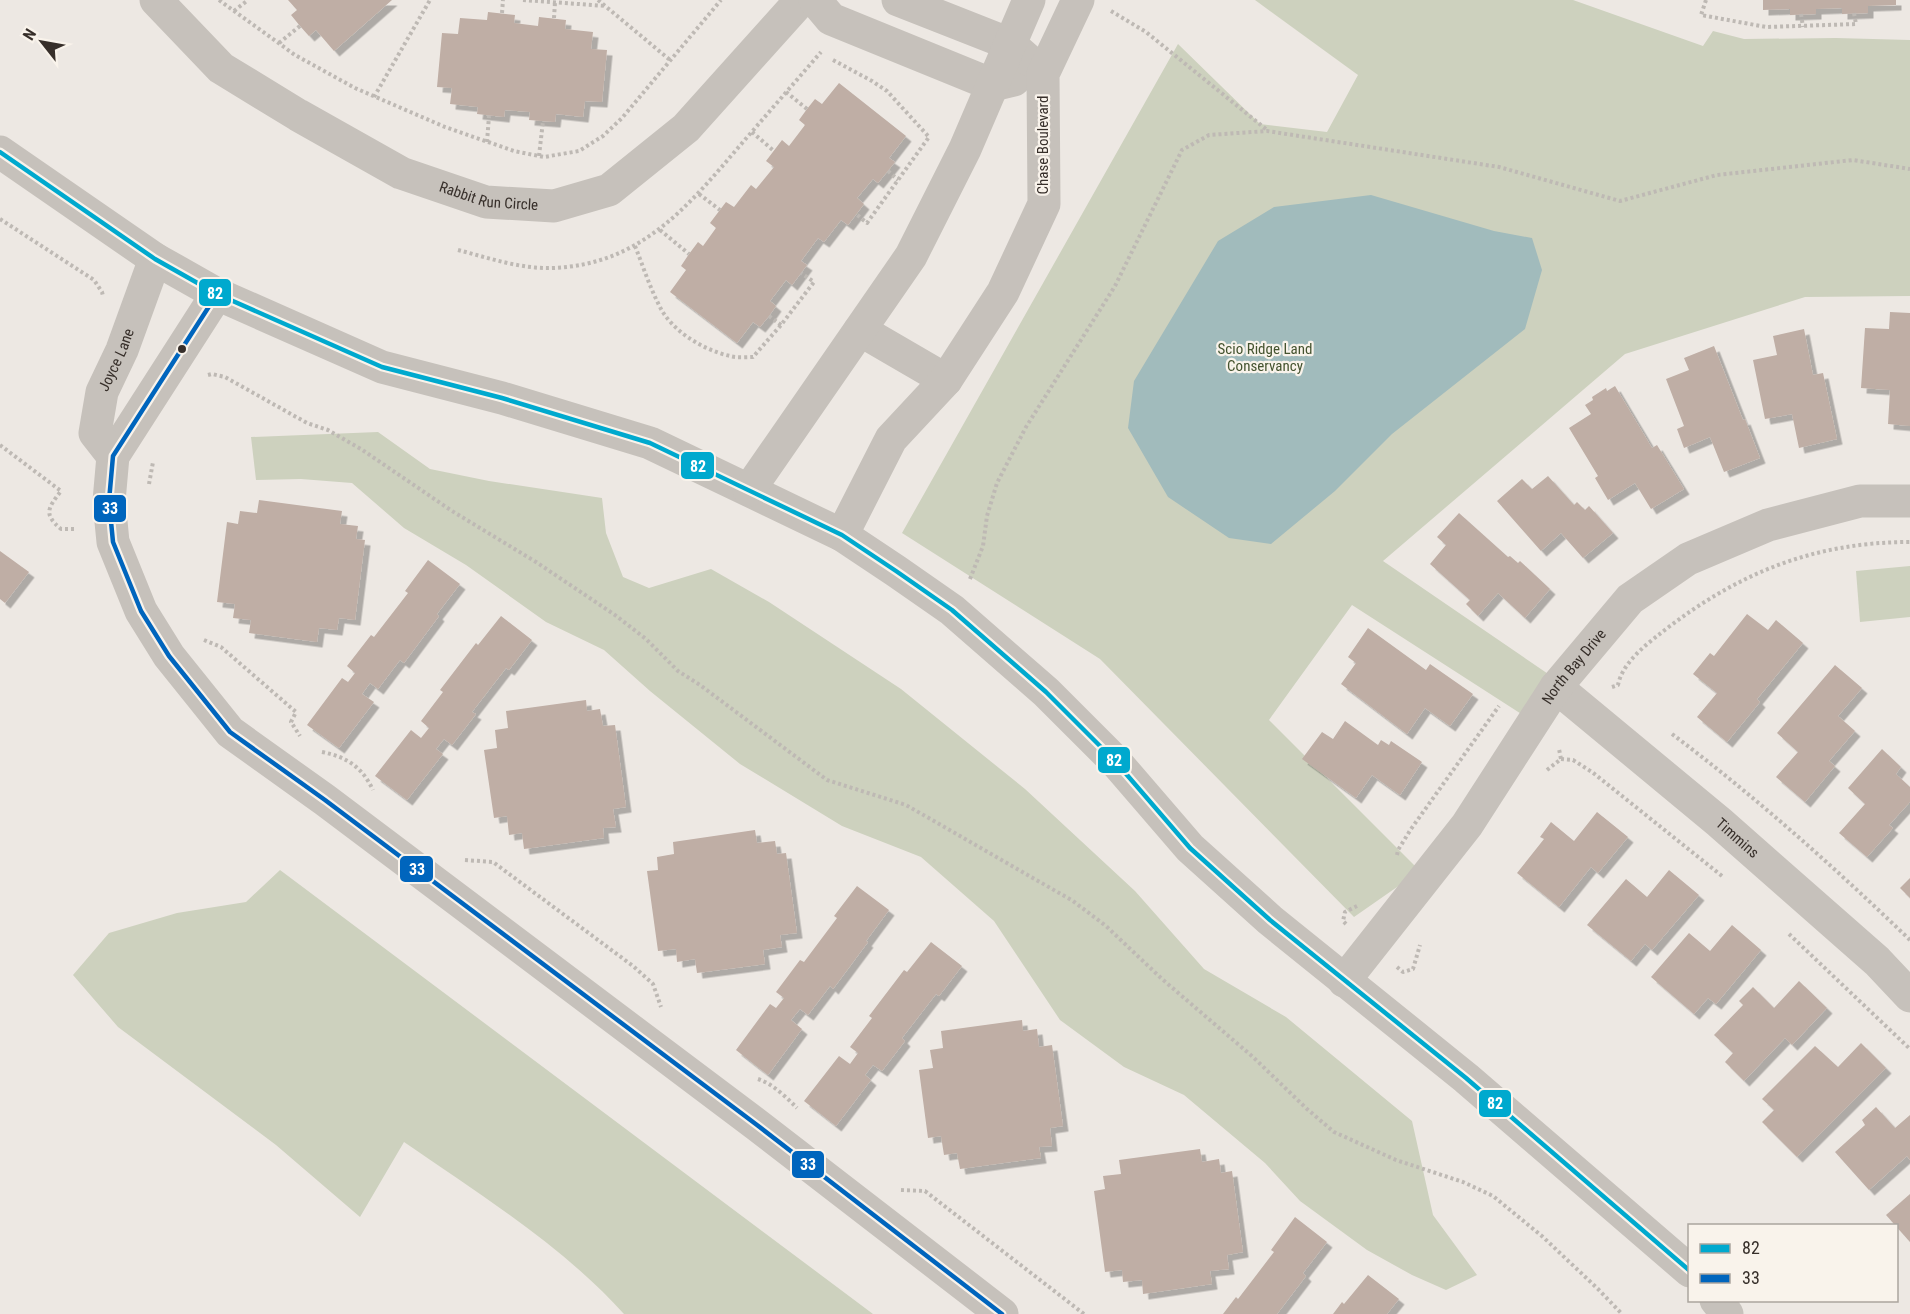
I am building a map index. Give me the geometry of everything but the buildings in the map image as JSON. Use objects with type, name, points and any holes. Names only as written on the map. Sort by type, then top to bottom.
[{"type":"street","name":"Rabbit Run Circle","points":[[156,0],[221,68],[401,173],[486,202],[554,206],[609,190],[686,128],[791,11]]},
{"type":"street","points":[[815,0],[831,19],[993,85],[1043,74]]},
{"type":"street","points":[[898,0],[1010,44],[1043,74]]},
{"type":"street","points":[[749,490],[912,256],[965,148],[1029,0]]},
{"type":"street","name":"Chase Boulevard","points":[[842,535],[891,440],[946,380],[1003,292],[1044,204],[1043,74],[1093,5]]},
{"type":"street","points":[[0,152],[155,259],[217,294],[382,367],[502,398],[650,443],[842,535],[952,610],[1046,692],[1115,761],[1190,848],[1270,920],[1466,1078],[1688,1270]]},
{"type":"street","name":"Joyce Lane","points":[[113,456],[95,434],[102,392],[122,350],[155,259]]},
{"type":"street","points":[[217,294],[113,456],[109,501],[113,542],[141,611],[169,656],[230,732],[344,814],[757,1125],[1002,1314]]},
{"type":"street","points":[[860,330],[946,380]]},
{"type":"street","name":"North Bay Drive","points":[[1344,981],[1467,825],[1556,687],[1630,599],[1688,559],[1768,525],[1860,501],[1910,501]]},
{"type":"street","name":"Timmins","points":[[1556,687],[1719,822],[1877,962],[1910,996]]},
{"type":"street","points":[[1718,1302],[1727,1314]]},
{"type":"path","points":[[219,0],[279,44],[374,96],[445,128],[514,151],[544,157],[579,151],[603,136],[622,118],[721,0]]},
{"type":"path","points":[[234,11],[248,0]]},
{"type":"path","points":[[374,96],[430,0]]},
{"type":"path","points":[[502,13],[503,0]]},
{"type":"path","points":[[523,0],[606,6]]},
{"type":"path","points":[[598,0],[670,60]]},
{"type":"path","points":[[1706,0],[1701,15],[1766,27],[1856,24],[1854,13]]},
{"type":"path","points":[[554,18],[555,2]]},
{"type":"path","points":[[1093,5],[1146,32],[1268,131]]},
{"type":"path","points":[[791,11],[809,47],[888,91],[929,137],[867,223],[856,214]]},
{"type":"path","points":[[1801,14],[1803,27]]},
{"type":"path","points":[[279,44],[300,26]]},
{"type":"path","points":[[786,92],[807,109]]},
{"type":"path","points":[[488,142],[489,116]]},
{"type":"path","points":[[539,156],[543,121]]},
{"type":"path","points":[[977,564],[997,483],[1026,427],[1115,286],[1182,150],[1209,135],[1268,131],[1499,167],[1620,201],[1717,175],[1853,160],[1910,169]]},
{"type":"path","points":[[752,132],[774,151]]},
{"type":"path","points":[[888,171],[898,180]]},
{"type":"path","points":[[699,194],[720,210]]},
{"type":"path","points":[[660,230],[689,254]]},
{"type":"path","points":[[635,246],[660,307],[669,321],[689,338],[711,350],[732,357],[753,357],[781,325],[814,282],[801,273]]},
{"type":"path","points":[[768,316],[781,325]]},
{"type":"path","points":[[361,448],[452,511],[536,562],[615,615],[646,639],[678,671],[827,780],[906,805],[1073,901],[1106,926],[1334,1132],[1396,1160],[1463,1182],[1493,1196],[1543,1237],[1622,1314]]},
{"type":"path","points":[[147,493],[154,456]]},
{"type":"path","points":[[198,638],[221,647],[297,712],[291,722],[304,742]]},
{"type":"path","points":[[1618,685],[1620,693]]},
{"type":"path","points":[[1664,728],[1707,760],[1786,827],[1862,893],[1910,940]]},
{"type":"path","points":[[315,750],[339,756],[360,770],[374,791]]},
{"type":"path","points":[[1561,759],[1573,760],[1592,772],[1731,882]]},
{"type":"path","points":[[458,858],[492,862],[633,966],[653,984],[665,1018]]},
{"type":"path","points":[[1783,928],[1910,1049]]},
{"type":"path","points":[[755,1078],[764,1081],[800,1112]]},
{"type":"path","points":[[898,1190],[925,1191],[1084,1314]]},
{"type":"green space","name":"Scio Ridge Land Conservancy","points":[[1255,0],[1573,0],[1703,46],[1713,31],[1744,39],[1910,40],[1910,296],[1805,297],[1625,354],[1383,561],[1557,680],[1529,719],[1352,605],[1269,720],[1420,871],[1354,917],[1100,659],[902,533],[1178,44],[1260,124],[1327,132],[1358,75]]},
{"type":"green space","points":[[378,432],[430,469],[489,481],[602,498],[606,533],[623,577],[649,588],[711,569],[769,602],[901,689],[1025,789],[1135,891],[1204,969],[1286,1017],[1412,1121],[1433,1215],[1477,1275],[1446,1290],[1412,1275],[1367,1250],[1300,1201],[1265,1163],[1184,1095],[1124,1067],[1060,1020],[994,921],[921,857],[842,826],[740,764],[650,691],[604,650],[546,622],[466,565],[404,528],[352,483],[301,479],[256,480],[251,437]]},
{"type":"green space","points":[[1910,566],[1910,617],[1860,622],[1856,571]]},
{"type":"green space","points":[[280,870],[873,1314],[624,1314],[600,1289],[548,1244],[404,1142],[360,1217],[276,1145],[118,1027],[73,975],[109,933],[177,913],[246,902]]},
{"type":"water","points":[[1371,195],[1494,231],[1532,238],[1542,270],[1525,329],[1392,434],[1335,491],[1271,544],[1229,538],[1168,497],[1128,428],[1134,381],[1218,241],[1274,207]]},
{"type":"transit line","name":"82","points":[[0,152],[155,259],[217,294],[382,367],[502,398],[650,443],[842,535],[952,610],[1046,692],[1115,761],[1190,848],[1270,920],[1466,1078],[1688,1269]]},
{"type":"transit line","name":"33","points":[[217,294],[113,456],[109,501],[113,542],[141,611],[169,656],[230,732],[325,800],[757,1125],[1002,1314]]}]
